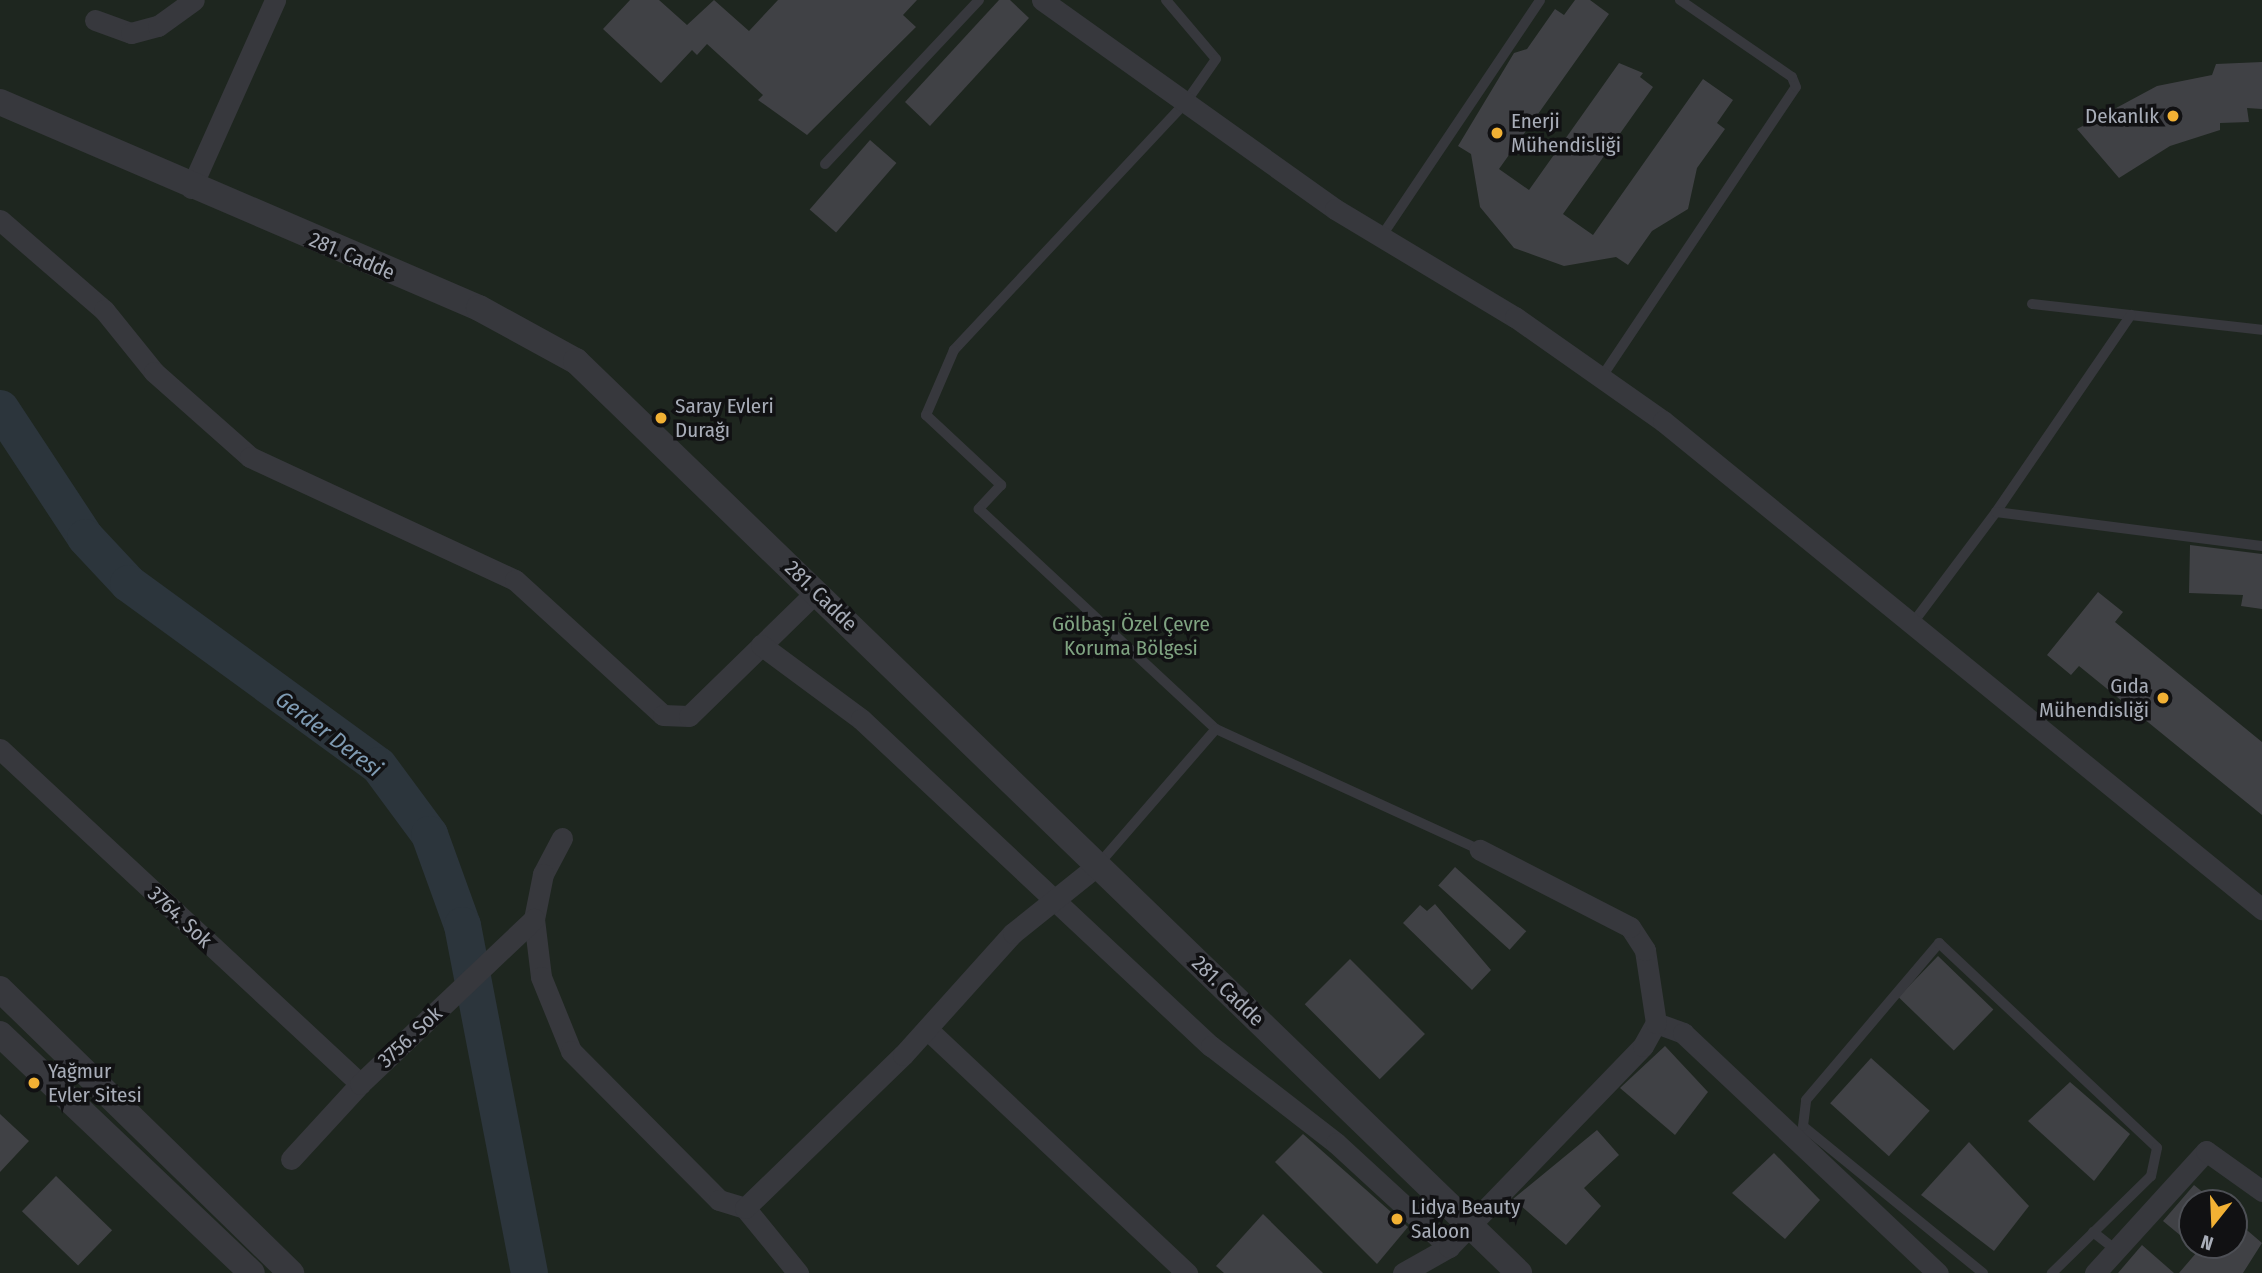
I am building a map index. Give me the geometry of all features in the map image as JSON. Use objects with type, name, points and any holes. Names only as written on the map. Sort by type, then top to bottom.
[{"type":"street","points":[[95,20],[115,32],[140,31],[158,26],[194,0]]},
{"type":"street","points":[[191,188],[275,0]]},
{"type":"street","points":[[1042,0],[1381,237],[1601,378],[1912,624],[2262,909]]},
{"type":"street","name":"281. Cadde","points":[[0,102],[191,188],[544,339],[632,411],[1519,1273]]},
{"type":"street","points":[[0,220],[104,310],[154,372],[250,457],[515,580],[663,715],[689,716],[817,591]]},
{"type":"street","points":[[761,645],[862,719],[1057,898],[1211,1045],[1336,1143],[1449,1247]]},
{"type":"street","name":"3764. Sok","points":[[0,750],[360,1084]]},
{"type":"street","points":[[562,838],[543,874],[534,919],[541,977],[571,1051],[719,1200],[746,1208],[798,1273]]},
{"type":"street","points":[[1403,1273],[1449,1247],[1643,1046],[1656,1023],[1645,950],[1630,927],[1480,850]]},
{"type":"street","points":[[746,1208],[927,1029],[1013,933],[1098,865]]},
{"type":"street","name":"3756. Sok","points":[[291,1159],[360,1084],[534,919]]},
{"type":"street","points":[[0,989],[291,1273]]},
{"type":"street","points":[[1656,1023],[1683,1033],[1938,1273]]},
{"type":"street","points":[[927,1029],[1187,1273]]},
{"type":"street","points":[[0,1034],[252,1273]]},
{"type":"street","points":[[2095,1273],[2206,1151],[2262,1191]]},
{"type":"lane","points":[[825,164],[979,0]]},
{"type":"lane","points":[[1166,0],[1216,59],[1186,102],[954,350],[926,415],[1001,485],[979,509],[1216,729],[1480,850]]},
{"type":"lane","points":[[1381,237],[1540,0]]},
{"type":"lane","points":[[1601,378],[1796,87],[1792,76],[1680,0]]},
{"type":"lane","points":[[2032,304],[2262,330]]},
{"type":"lane","points":[[1912,624],[1996,512],[2131,315]]},
{"type":"lane","points":[[1996,512],[2262,546]]},
{"type":"lane","points":[[1098,865],[1216,729]]},
{"type":"lane","points":[[1983,1273],[1802,1126],[1805,1100],[1931,946],[1939,943],[1973,968],[2157,1148],[2151,1176],[2052,1273]]},
{"type":"lane","points":[[2093,1232],[2116,1250]]},
{"type":"green space","name":"Gölbaşı Özel Çevre Koruma Bölgesi","points":[[0,0],[2262,0],[2262,1273],[0,1273]]},
{"type":"building","points":[[630,0],[659,0],[687,25],[714,0],[749,31],[778,0],[917,0],[903,15],[916,27],[807,135],[758,100],[763,95],[707,44],[697,55],[692,50],[661,83],[603,29]]},
{"type":"building","points":[[999,0],[1010,0],[1029,18],[930,126],[905,102]]},
{"type":"building","name":"Enerji Mühendisliği","points":[[1575,0],[1590,0],[1609,14],[1499,169],[1529,190],[1619,63],[1643,73],[1640,77],[1653,87],[1563,214],[1593,235],[1703,79],[1733,100],[1717,123],[1725,129],[1697,168],[1688,209],[1652,231],[1628,265],[1616,257],[1564,266],[1514,248],[1480,207],[1471,154],[1458,146],[1514,53],[1527,49],[1555,9],[1564,15]]},
{"type":"building","name":"Dekanlık","points":[[2262,62],[2262,109],[2247,108],[2249,122],[2220,123],[2220,130],[2170,146],[2119,178],[2077,129],[2157,86],[2212,75],[2216,64]]},
{"type":"building","points":[[870,140],[896,163],[836,232],[810,209]]},
{"type":"building","points":[[2190,545],[2262,554],[2262,609],[2241,606],[2243,595],[2189,593]]},
{"type":"building","name":"Gıda Mühendisliği","points":[[2098,592],[2123,612],[2115,622],[2262,742],[2262,815],[2079,666],[2071,675],[2047,655]]},
{"type":"building","points":[[1455,867],[1526,931],[1510,950],[1438,886]]},
{"type":"building","points":[[1435,904],[1491,970],[1472,990],[1403,923],[1420,905],[1427,911]]},
{"type":"building","points":[[1938,956],[1993,1009],[1954,1050],[1898,997]]},
{"type":"building","points":[[1350,959],[1425,1034],[1380,1079],[1305,1004]]},
{"type":"building","points":[[1665,1046],[1708,1092],[1675,1135],[1620,1088]]},
{"type":"building","points":[[1871,1058],[1930,1111],[1889,1156],[1830,1103]]},
{"type":"building","points":[[2070,1082],[2130,1134],[2094,1181],[2028,1121]]},
{"type":"building","points":[[0,1114],[29,1141],[0,1172]]},
{"type":"building","points":[[1597,1130],[1619,1155],[1584,1188],[1601,1206],[1566,1245],[1513,1199]]},
{"type":"building","points":[[1303,1134],[1408,1227],[1377,1264],[1275,1162]]},
{"type":"building","points":[[1969,1142],[2029,1206],[1994,1251],[1921,1195]]},
{"type":"building","points":[[1774,1153],[1820,1200],[1785,1239],[1732,1193]]},
{"type":"building","points":[[56,1176],[112,1230],[78,1265],[22,1211]]},
{"type":"building","points":[[2178,1204],[2178,1233],[2163,1221]]},
{"type":"building","points":[[1263,1214],[1323,1273],[1224,1273],[1216,1266]]},
{"type":"building","points":[[2248,1231],[2262,1243],[2243,1273],[2179,1273],[2191,1259],[2248,1259]]},
{"type":"building","points":[[2142,1245],[2174,1273],[2118,1273]]},
{"type":"waterway","name":"Gerder Deresi","points":[[0,408],[85,537],[128,583],[378,765],[429,834],[462,925],[529,1273]]},
{"type":"place","name":"Dekanlık","points":[[2173,116]]},
{"type":"place","name":"Enerji Mühendisliği","points":[[1497,133]]},
{"type":"place","name":"Saray Evleri Durağı","points":[[661,418]]},
{"type":"place","name":"Gıda Mühendisliği","points":[[2163,698]]},
{"type":"place","name":"Yağmur Evler Sitesi","points":[[34,1083]]},
{"type":"place","name":"Lidya Beauty Saloon","points":[[1397,1219]]}]
